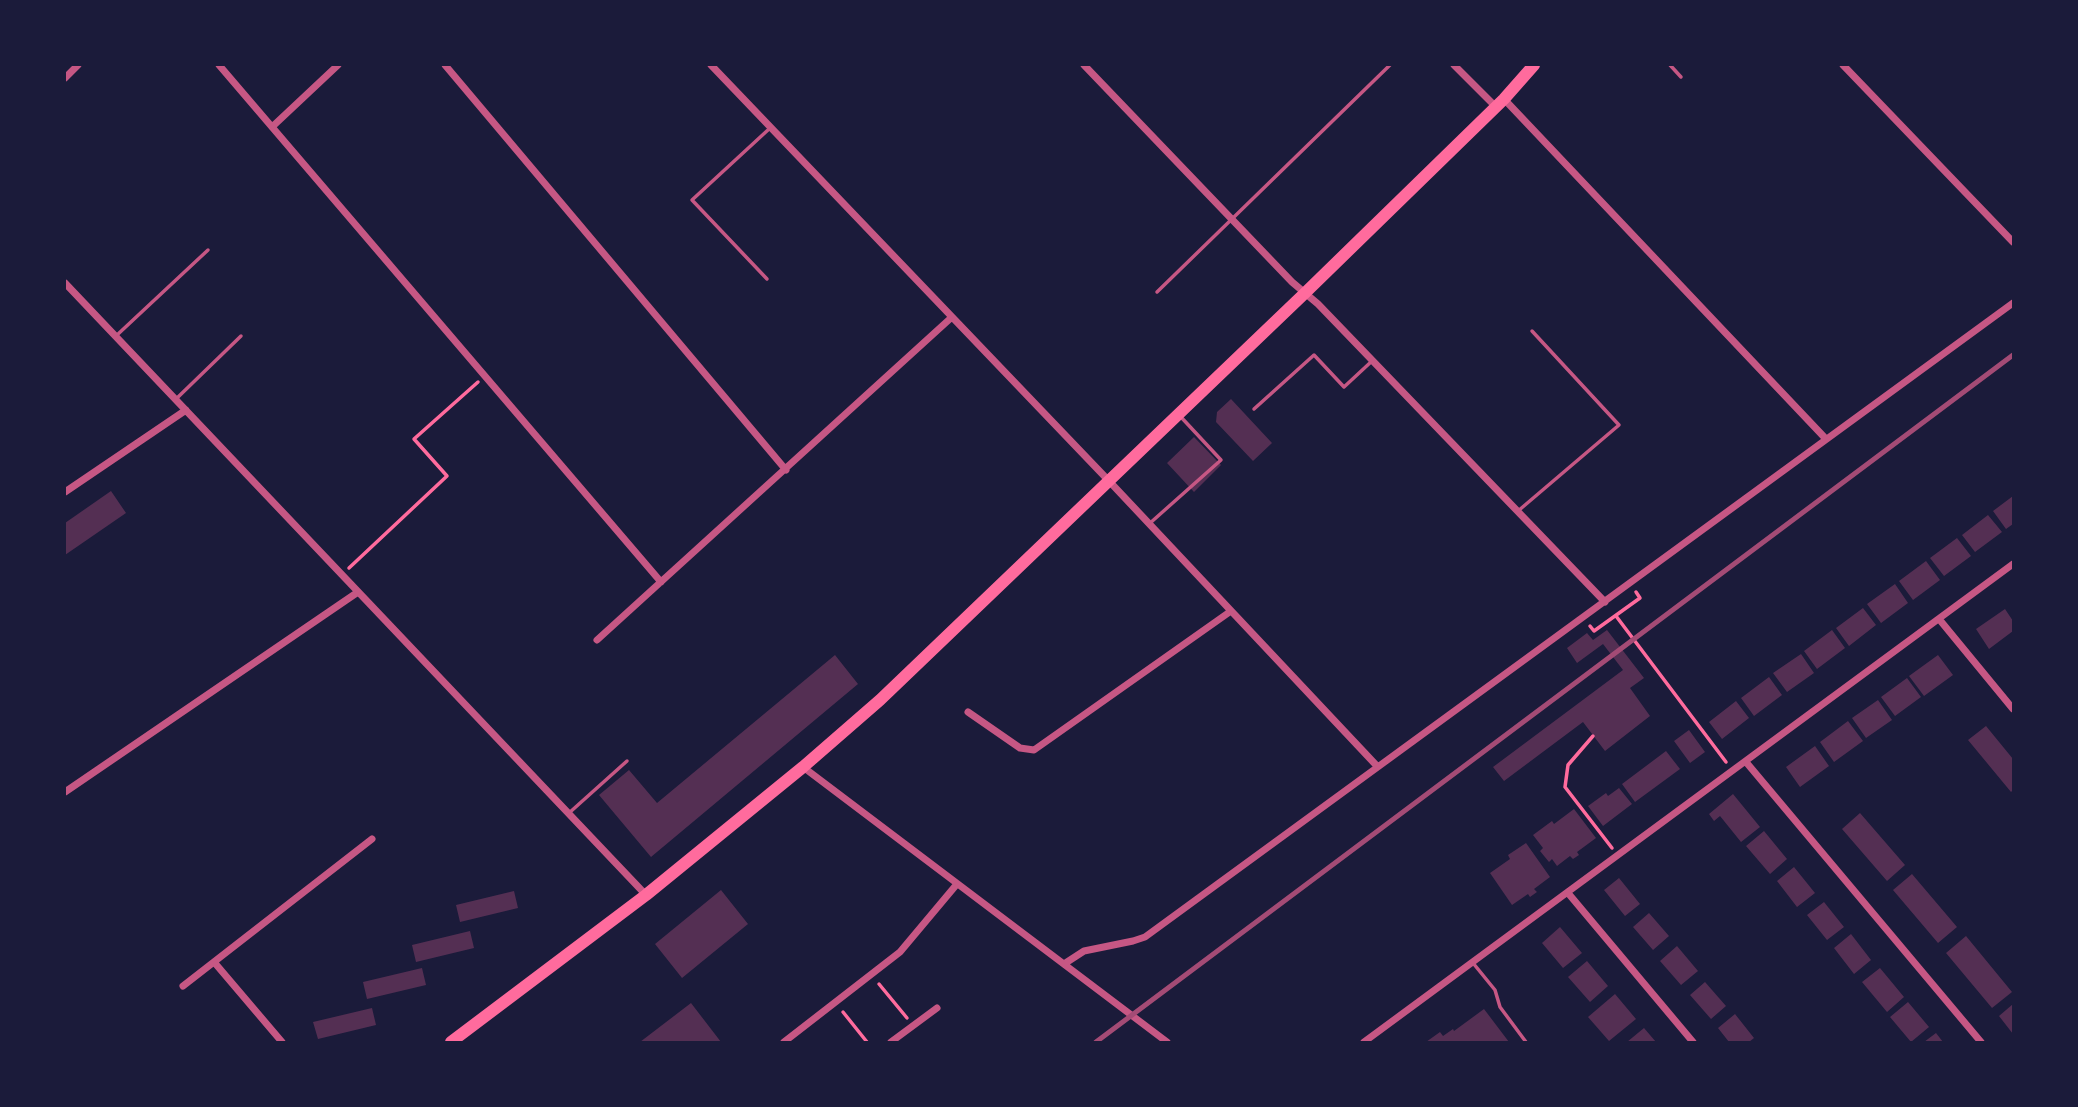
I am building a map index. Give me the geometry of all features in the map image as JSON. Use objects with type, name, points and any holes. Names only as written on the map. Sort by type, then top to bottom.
[{"type":"main road","points":[[451,1042],[646,895],[803,767],[880,700],[1305,293],[1499,103],[1534,65]]},
{"type":"street","points":[[65,79],[78,65]]},
{"type":"street","points":[[219,65],[661,582]]},
{"type":"street","points":[[272,127],[338,65]]},
{"type":"street","points":[[445,65],[786,470]]},
{"type":"street","points":[[711,65],[1377,766]]},
{"type":"street","points":[[1084,65],[1605,602]]},
{"type":"street","points":[[1454,65],[1499,103],[1826,439]]},
{"type":"street","points":[[1843,65],[2013,242]]},
{"type":"street","points":[[65,283],[646,895]]},
{"type":"street","points":[[1064,964],[1084,951],[1145,936],[2013,303]]},
{"type":"street","points":[[597,640],[952,317]]},
{"type":"street","points":[[65,492],[186,410]]},
{"type":"street","points":[[1364,1042],[2013,564]]},
{"type":"street","points":[[65,792],[358,592]]},
{"type":"street","points":[[968,712],[1020,748],[1034,750],[1231,611]]},
{"type":"street","points":[[1939,619],[2013,709]]},
{"type":"street","points":[[1746,762],[1981,1042]]},
{"type":"street","points":[[803,767],[1166,1041]]},
{"type":"street","points":[[183,986],[372,839]]},
{"type":"street","points":[[790,1041],[900,952],[957,884]]},
{"type":"street","points":[[1568,893],[1693,1042]]},
{"type":"street","points":[[214,962],[282,1042]]},
{"type":"street","points":[[891,1042],[937,1008]]},
{"type":"lane","points":[[1157,292],[1390,65]]},
{"type":"lane","points":[[1670,65],[1681,77]]},
{"type":"lane","points":[[767,279],[692,200],[771,127]]},
{"type":"lane","points":[[115,336],[208,250]]},
{"type":"lane","points":[[1517,513],[1619,425],[1532,331]]},
{"type":"lane","points":[[176,399],[242,336]]},
{"type":"lane","points":[[1254,409],[1314,355],[1344,387],[1372,361]]},
{"type":"lane","points":[[1149,524],[1221,460],[1178,415]]},
{"type":"lane","points":[[569,814],[627,761]]},
{"type":"lane","points":[[1473,963],[1495,990],[1500,1007],[1527,1042]]},
{"type":"path","points":[[342,575],[447,476],[414,439],[485,376]]},
{"type":"path","points":[[1590,626],[1594,631],[1616,616],[1640,598],[1636,592]]},
{"type":"path","points":[[1616,616],[1732,772]]},
{"type":"path","points":[[1593,736],[1568,765],[1565,787],[1618,855]]},
{"type":"path","points":[[880,984],[908,1020]]},
{"type":"path","points":[[843,1012],[867,1042]]},
{"type":"building","points":[[1231,399],[1272,443],[1253,461],[1216,422],[1217,412]]},
{"type":"building","points":[[1194,437],[1221,465],[1194,492],[1167,463]]},
{"type":"building","points":[[111,491],[126,513],[65,555],[65,523]]},
{"type":"building","points":[[2013,496],[2013,524],[2006,529],[1993,511]]},
{"type":"building","points":[[1988,515],[2002,532],[1975,552],[1962,535]]},
{"type":"building","points":[[1957,538],[1971,556],[1944,576],[1930,558]]},
{"type":"building","points":[[1926,561],[1940,580],[1913,600],[1899,581]]},
{"type":"building","points":[[1895,584],[1908,603],[1881,623],[1867,604]]},
{"type":"building","points":[[1863,608],[1876,625],[1849,646],[1836,628]]},
{"type":"building","points":[[2005,609],[2013,621],[2013,631],[1989,649],[1976,629]]},
{"type":"building","points":[[1607,630],[1644,678],[1630,688],[1650,716],[1605,751],[1583,722],[1504,781],[1493,767],[1623,670],[1603,644],[1577,663],[1567,648],[1587,633],[1593,640]]},
{"type":"building","points":[[1832,630],[1845,648],[1817,669],[1804,651]]},
{"type":"building","points":[[1801,654],[1814,673],[1787,692],[1773,673]]},
{"type":"building","points":[[835,655],[858,684],[651,857],[599,795],[629,770],[657,803]]},
{"type":"building","points":[[1938,655],[1953,675],[1924,696],[1909,676]]},
{"type":"building","points":[[1769,677],[1782,695],[1754,716],[1741,698]]},
{"type":"building","points":[[1907,678],[1921,697],[1895,716],[1881,697]]},
{"type":"building","points":[[1878,700],[1892,720],[1866,738],[1852,718]]},
{"type":"building","points":[[1736,701],[1749,718],[1722,739],[1709,722]]},
{"type":"building","points":[[1848,721],[1863,741],[1834,762],[1820,742]]},
{"type":"building","points":[[1986,726],[2013,759],[2011,792],[1968,740]]},
{"type":"building","points":[[1689,730],[1705,752],[1690,763],[1674,741]]},
{"type":"building","points":[[1815,746],[1829,766],[1800,787],[1786,767]]},
{"type":"building","points":[[1666,751],[1680,769],[1635,802],[1622,784]]},
{"type":"building","points":[[1619,788],[1632,804],[1603,826],[1588,806],[1606,793],[1608,796]]},
{"type":"building","points":[[1733,794],[1760,827],[1741,842],[1720,816],[1714,821],[1709,814]]},
{"type":"building","points":[[1574,809],[1596,838],[1577,852],[1579,855],[1573,859],[1570,856],[1557,866],[1552,859],[1549,862],[1540,851],[1543,848],[1533,835]]},
{"type":"building","points":[[1860,813],[1905,865],[1887,881],[1842,829]]},
{"type":"building","points":[[1764,831],[1787,859],[1770,874],[1746,846]]},
{"type":"building","points":[[1526,843],[1550,877],[1534,889],[1537,892],[1530,897],[1528,894],[1512,905],[1490,873],[1510,859],[1508,855]]},
{"type":"building","points":[[1794,867],[1815,893],[1797,907],[1777,881]]},
{"type":"building","points":[[1912,874],[1957,927],[1938,943],[1893,890]]},
{"type":"building","points":[[1619,878],[1640,904],[1625,916],[1604,890]]},
{"type":"building","points":[[721,890],[748,924],[682,978],[655,944]]},
{"type":"building","points":[[514,891],[518,908],[460,922],[456,905]]},
{"type":"building","points":[[1824,902],[1844,927],[1827,940],[1807,915]]},
{"type":"building","points":[[1649,913],[1669,936],[1653,950],[1633,927]]},
{"type":"building","points":[[1560,927],[1582,953],[1563,968],[1542,943]]},
{"type":"building","points":[[470,931],[474,948],[416,962],[412,945]]},
{"type":"building","points":[[1851,934],[1871,960],[1854,974],[1834,948]]},
{"type":"building","points":[[1966,936],[2012,992],[1992,1008],[1946,953]]},
{"type":"building","points":[[1677,946],[1698,971],[1681,985],[1660,961]]},
{"type":"building","points":[[1587,961],[1608,986],[1590,1002],[1568,977]]},
{"type":"building","points":[[422,968],[426,985],[367,999],[363,982]]},
{"type":"building","points":[[1880,968],[1904,997],[1887,1012],[1862,982]]},
{"type":"building","points":[[1705,982],[1726,1006],[1711,1019],[1690,995]]},
{"type":"building","points":[[1615,994],[1636,1019],[1609,1041],[1588,1017]]},
{"type":"building","points":[[1908,1002],[1929,1027],[1911,1042],[1890,1017]]},
{"type":"building","points":[[691,1003],[721,1042],[640,1042]]},
{"type":"building","points":[[2013,1004],[2013,1034],[1999,1016]]},
{"type":"building","points":[[372,1008],[376,1025],[318,1039],[313,1022]]},
{"type":"building","points":[[1484,1009],[1509,1042],[1426,1042],[1440,1032],[1443,1036],[1453,1029],[1454,1031]]},
{"type":"building","points":[[1735,1014],[1754,1038],[1749,1042],[1729,1042],[1718,1028]]},
{"type":"building","points":[[1644,1028],[1656,1042],[1627,1042]]},
{"type":"building","points":[[1936,1033],[1943,1042],[1924,1042]]},
{"type":"railway","points":[[1096,1042],[2013,355]]}]
